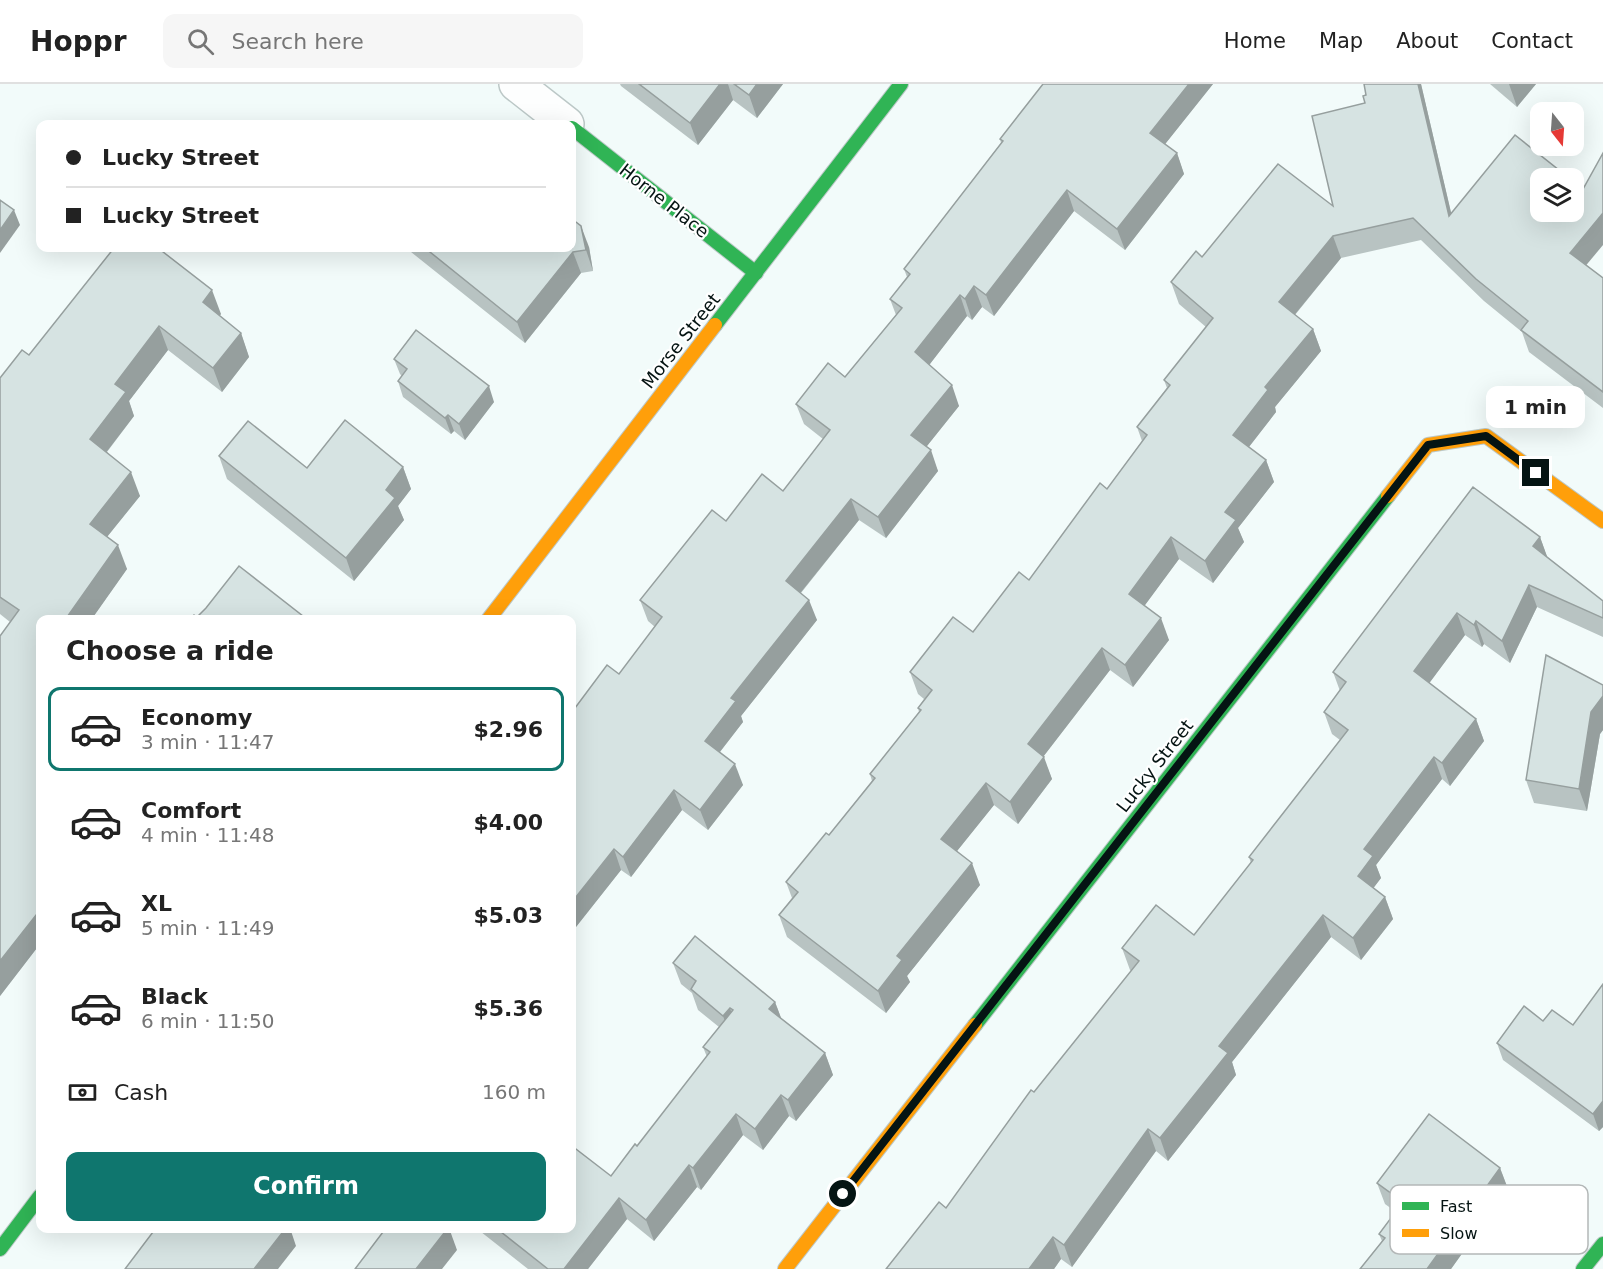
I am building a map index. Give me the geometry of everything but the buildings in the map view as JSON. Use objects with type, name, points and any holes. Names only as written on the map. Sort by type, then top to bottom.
[{"type":"street","points":[[516,84],[562,120]]},
{"type":"street","name":"Morse Street","points":[[492,615],[901,84]]},
{"type":"street","name":"Horne Place","points":[[576,131],[756,273]]},
{"type":"street","name":"Lucky Street","points":[[785,1269],[1428,445],[1486,436],[1603,521]]},
{"type":"street","points":[[0,1249],[36,1201]]},
{"type":"street","points":[[1583,1269],[1603,1244]]},
{"type":"traffic: fast","points":[[715,325],[901,84]]},
{"type":"traffic: fast","points":[[576,131],[756,273]]},
{"type":"traffic: fast","points":[[975,1025],[1388,496]]},
{"type":"traffic: fast","points":[[0,1249],[36,1201]]},
{"type":"traffic: fast","points":[[1583,1269],[1603,1244]]},
{"type":"traffic: slow","points":[[492,615],[715,325]]},
{"type":"traffic: slow","points":[[1388,496],[1428,445],[1486,436],[1603,521]]},
{"type":"traffic: slow","points":[[785,1269],[975,1025]]},
{"type":"route","points":[[843,1194],[1428,445],[1486,436],[1536,473]]}]
